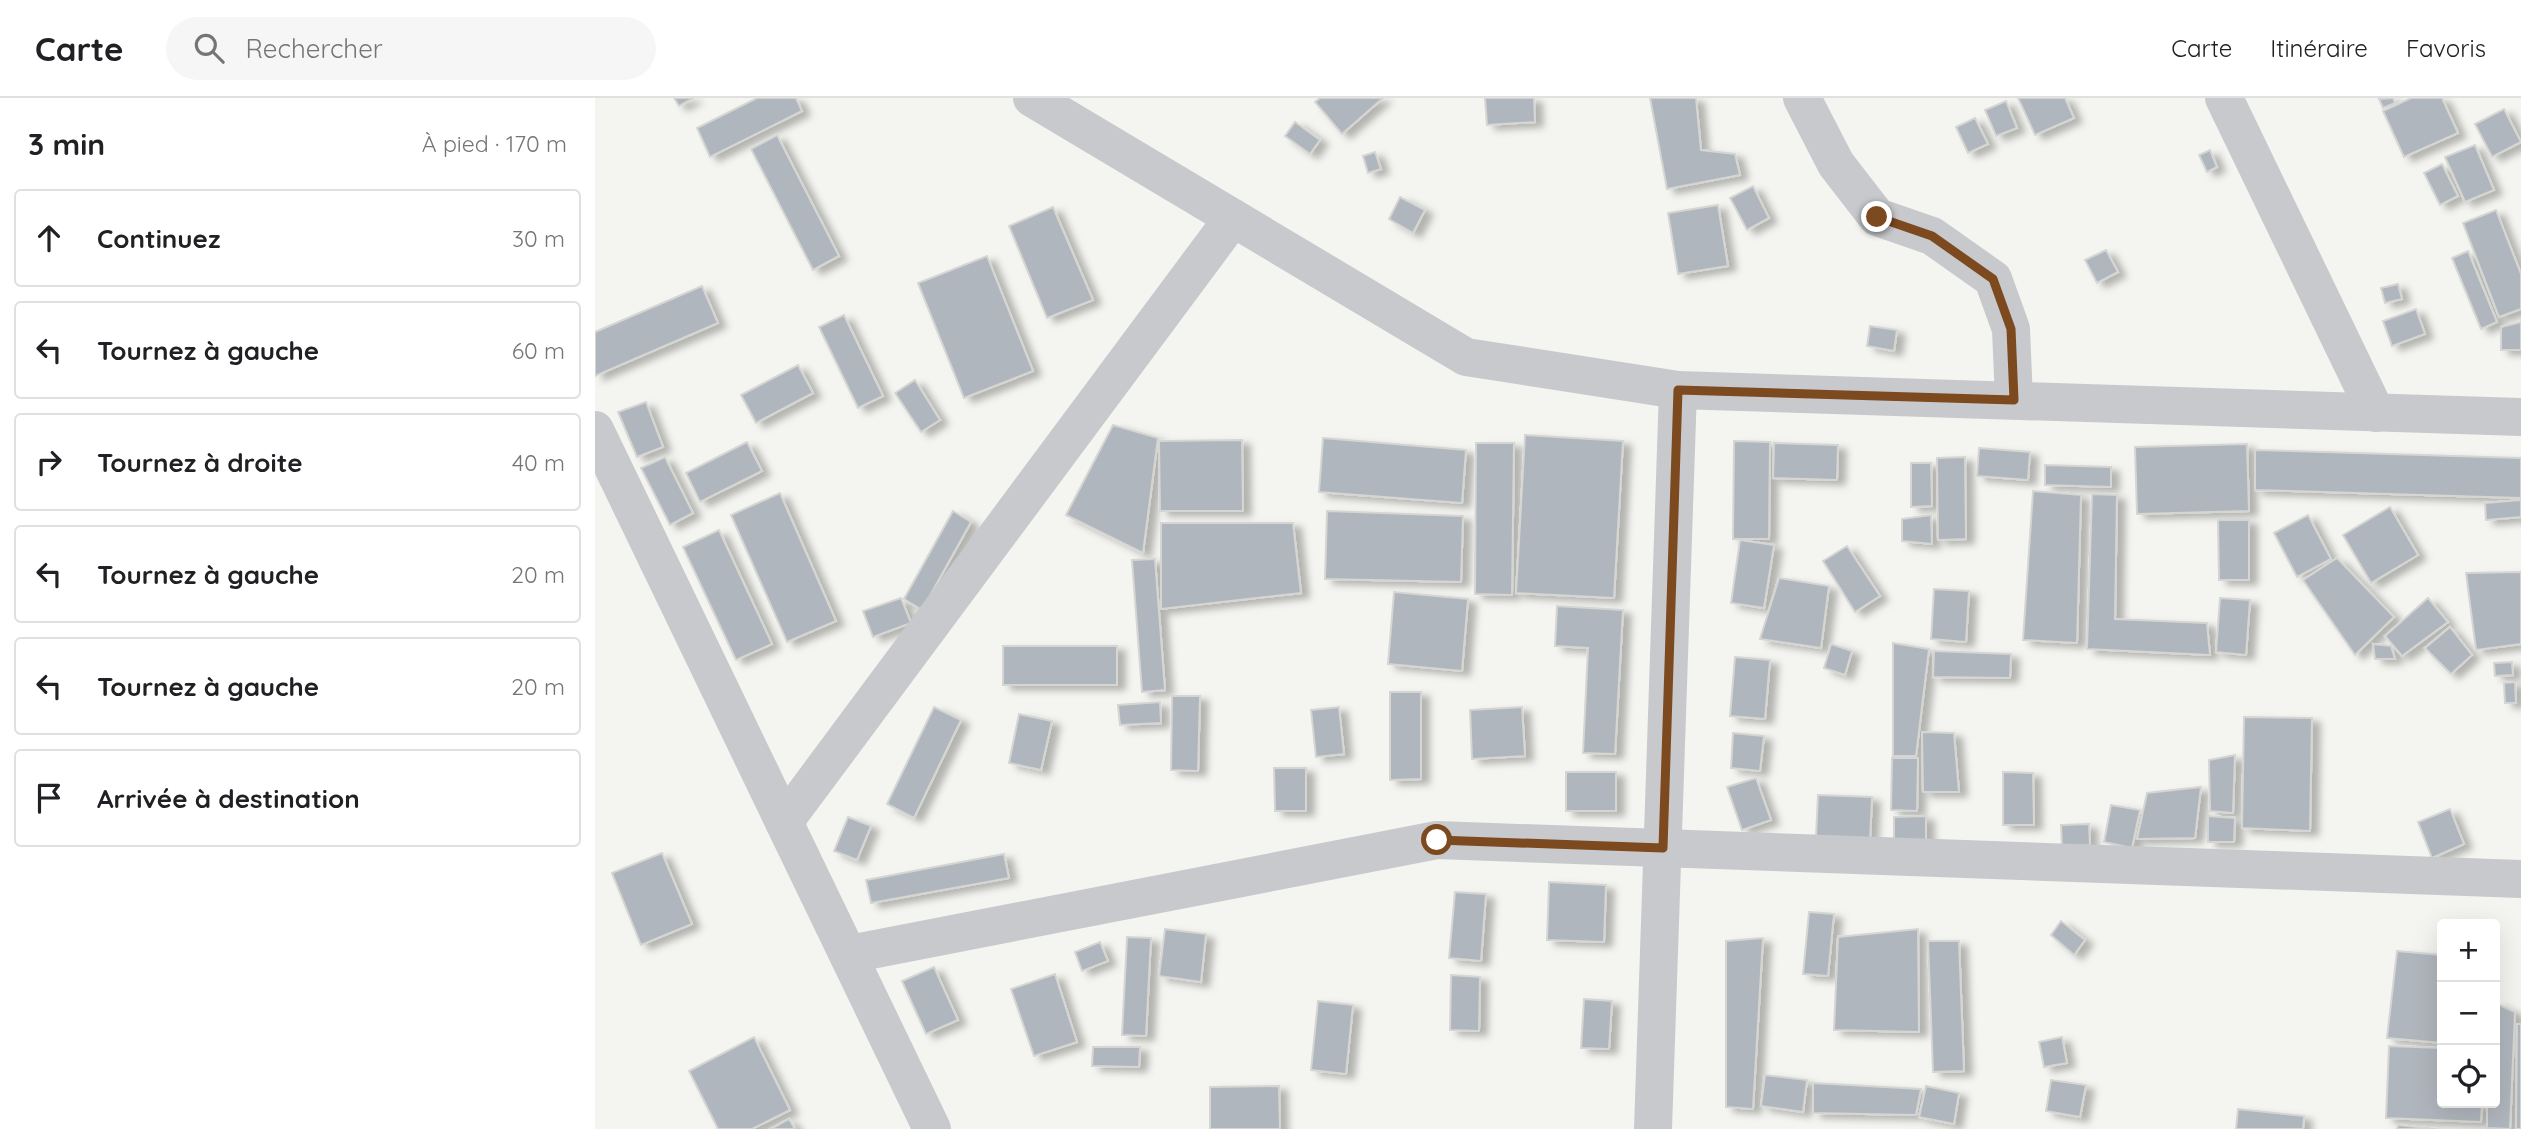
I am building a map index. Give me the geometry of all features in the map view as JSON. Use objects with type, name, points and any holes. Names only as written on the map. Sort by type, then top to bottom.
[{"type":"street","points":[[1032,98],[1466,357],[1678,390],[2521,417]]},
{"type":"street","points":[[1802,98],[1836,164],[1877,217],[1932,236],[1993,279],[2011,329],[2014,400]]},
{"type":"street","points":[[2224,98],[2376,413]]},
{"type":"street","points":[[784,822],[1233,218]]},
{"type":"street","points":[[1653,1129],[1678,390]]},
{"type":"street","points":[[595,430],[608,488],[784,822],[933,1129]]},
{"type":"street","points":[[850,954],[1437,840],[2521,879]]},
{"type":"building","points":[[674,98],[694,98],[679,106]]},
{"type":"building","points":[[757,98],[796,98],[802,111],[710,157],[697,128]]},
{"type":"building","points":[[1320,98],[1383,98],[1342,134],[1315,102]]},
{"type":"building","points":[[1485,98],[1534,98],[1535,122],[1487,125]]},
{"type":"building","points":[[1650,98],[1696,98],[1701,150],[1735,154],[1740,175],[1667,189]]},
{"type":"building","points":[[2018,98],[2065,98],[2074,118],[2035,135]]},
{"type":"building","points":[[2393,98],[2395,103],[2383,108],[2379,99]]},
{"type":"building","points":[[2411,98],[2442,98],[2458,133],[2404,157],[2383,111]]},
{"type":"building","points":[[2006,101],[2017,128],[1996,136],[1985,110]]},
{"type":"building","points":[[2504,109],[2521,142],[2492,157],[2475,124]]},
{"type":"building","points":[[1975,118],[1988,144],[1968,153],[1956,127]]},
{"type":"building","points":[[1295,122],[1320,140],[1310,154],[1285,136]]},
{"type":"building","points":[[777,135],[839,256],[813,270],[751,149]]},
{"type":"building","points":[[2475,145],[2494,190],[2465,202],[2445,157]]},
{"type":"building","points":[[2210,150],[2217,167],[2207,172],[2199,155]]},
{"type":"building","points":[[1375,152],[1381,169],[1368,173],[1363,156]]},
{"type":"building","points":[[2442,164],[2458,196],[2440,205],[2424,173]]},
{"type":"building","points":[[1753,186],[1769,218],[1747,230],[1730,198]]},
{"type":"building","points":[[1400,197],[1425,210],[1413,233],[1389,219]]},
{"type":"building","points":[[1718,205],[1728,266],[1678,274],[1668,213]]},
{"type":"building","points":[[1053,207],[1093,300],[1047,318],[1009,226]]},
{"type":"building","points":[[2496,210],[2521,274],[2521,309],[2499,317],[2463,223]]},
{"type":"building","points":[[2106,250],[2118,272],[2097,283],[2085,260]]},
{"type":"building","points":[[2468,251],[2497,322],[2481,329],[2452,258]]},
{"type":"building","points":[[987,256],[1033,371],[964,398],[918,283]]},
{"type":"building","points":[[2398,284],[2402,299],[2385,303],[2381,288]]},
{"type":"building","points":[[702,286],[718,323],[595,376],[595,332]]},
{"type":"building","points":[[2416,309],[2425,334],[2392,346],[2383,321]]},
{"type":"building","points":[[844,315],[883,396],[858,408],[819,327]]},
{"type":"building","points":[[2521,322],[2521,350],[2501,350],[2501,327]]},
{"type":"building","points":[[1870,326],[1897,330],[1894,351],[1867,346]]},
{"type":"building","points":[[798,365],[813,393],[756,423],[741,395]]},
{"type":"building","points":[[915,380],[940,420],[921,432],[895,393]]},
{"type":"building","points":[[646,402],[663,447],[637,457],[618,412]]},
{"type":"building","points":[[1113,425],[1158,438],[1143,553],[1066,515]]},
{"type":"building","points":[[1525,435],[1623,441],[1614,598],[1516,593]]},
{"type":"building","points":[[1323,438],[1466,450],[1462,503],[1319,492]]},
{"type":"building","points":[[1242,440],[1243,511],[1160,511],[1159,441]]},
{"type":"building","points":[[1734,441],[1770,442],[1769,539],[1733,539]]},
{"type":"building","points":[[747,442],[762,471],[700,502],[686,473]]},
{"type":"building","points":[[1476,443],[1514,443],[1512,595],[1475,594]]},
{"type":"building","points":[[1774,443],[1838,445],[1837,480],[1773,478]]},
{"type":"building","points":[[2247,444],[2249,511],[2137,514],[2135,447]]},
{"type":"building","points":[[1979,448],[2030,452],[2028,480],[1977,476]]},
{"type":"building","points":[[2255,450],[2521,458],[2521,498],[2255,490]]},
{"type":"building","points":[[665,457],[693,513],[670,525],[641,468]]},
{"type":"building","points":[[1965,457],[1966,539],[1938,540],[1937,458]]},
{"type":"building","points":[[1911,463],[1931,463],[1932,506],[1911,507]]},
{"type":"building","points":[[2045,465],[2111,467],[2111,487],[2045,485]]},
{"type":"building","points":[[2033,491],[2081,495],[2077,643],[2023,640]]},
{"type":"building","points":[[780,493],[836,621],[787,642],[731,515]]},
{"type":"building","points":[[2092,494],[2117,495],[2115,619],[2207,623],[2210,655],[2087,649]]},
{"type":"building","points":[[2521,500],[2521,517],[2486,520],[2485,503]]},
{"type":"building","points":[[2390,507],[2418,555],[2371,583],[2343,535]]},
{"type":"building","points":[[953,511],[971,522],[922,610],[904,599]]},
{"type":"building","points":[[1327,511],[1463,516],[1461,582],[1325,579]]},
{"type":"building","points":[[1931,515],[1932,544],[1902,541],[1902,519]]},
{"type":"building","points":[[2308,515],[2331,559],[2297,577],[2274,533]]},
{"type":"building","points":[[2218,520],[2249,520],[2249,580],[2219,580]]},
{"type":"building","points":[[1161,523],[1293,523],[1301,593],[1161,609]]},
{"type":"building","points":[[719,530],[772,644],[736,660],[683,547]]},
{"type":"building","points":[[1740,540],[1774,545],[1764,608],[1731,603]]},
{"type":"building","points":[[1847,546],[1880,596],[1855,612],[1823,561]]},
{"type":"building","points":[[2337,558],[2394,617],[2355,655],[2303,580]]},
{"type":"building","points":[[1155,559],[1165,690],[1142,692],[1132,560]]},
{"type":"building","points":[[2521,572],[2521,644],[2476,650],[2466,573]]},
{"type":"building","points":[[1779,578],[1829,586],[1821,648],[1760,639]]},
{"type":"building","points":[[1934,589],[1969,591],[1966,642],[1931,639]]},
{"type":"building","points":[[1394,592],[1468,599],[1462,671],[1388,664]]},
{"type":"building","points":[[901,598],[911,623],[873,637],[863,611]]},
{"type":"building","points":[[2220,598],[2250,600],[2246,655],[2216,652]]},
{"type":"building","points":[[2428,598],[2448,622],[2402,656],[2385,636]]},
{"type":"building","points":[[1557,606],[1623,610],[1615,754],[1583,753],[1588,648],[1555,646]]},
{"type":"building","points":[[2450,627],[2472,655],[2451,674],[2425,648]]},
{"type":"building","points":[[1893,643],[1929,649],[1916,756],[1893,756]]},
{"type":"building","points":[[1831,644],[1852,651],[1845,675],[1824,668]]},
{"type":"building","points":[[2373,644],[2391,646],[2395,659],[2375,659]]},
{"type":"building","points":[[1003,646],[1117,646],[1117,685],[1003,685]]},
{"type":"building","points":[[1934,651],[2011,654],[2010,678],[1933,677]]},
{"type":"building","points":[[1735,657],[1770,660],[1765,719],[1730,716]]},
{"type":"building","points":[[2512,662],[2513,675],[2495,676],[2494,663]]},
{"type":"building","points":[[2515,682],[2516,703],[2505,703],[2504,683]]},
{"type":"building","points":[[1390,692],[1421,692],[1421,779],[1390,780]]},
{"type":"building","points":[[1172,696],[1200,696],[1198,771],[1171,770]]},
{"type":"building","points":[[1160,702],[1161,723],[1120,725],[1118,705]]},
{"type":"building","points":[[934,707],[961,720],[914,818],[887,804]]},
{"type":"building","points":[[1339,707],[1344,754],[1316,757],[1311,710]]},
{"type":"building","points":[[1522,707],[1525,756],[1472,759],[1470,710]]},
{"type":"building","points":[[1019,714],[1052,721],[1041,770],[1009,763]]},
{"type":"building","points":[[2244,717],[2312,718],[2310,831],[2242,828]]},
{"type":"building","points":[[1922,732],[1954,733],[1959,792],[1923,792]]},
{"type":"building","points":[[1733,733],[1764,736],[1760,771],[1731,768]]},
{"type":"building","points":[[2235,755],[2233,813],[2210,811],[2209,760]]},
{"type":"building","points":[[1892,758],[1918,758],[1917,811],[1891,810]]},
{"type":"building","points":[[1274,768],[1306,768],[1306,811],[1275,811]]},
{"type":"building","points":[[1566,772],[1616,772],[1616,811],[1566,811]]},
{"type":"building","points":[[2003,772],[2033,773],[2034,825],[2003,825]]},
{"type":"building","points":[[1756,778],[1771,820],[1742,830],[1727,787]]},
{"type":"building","points":[[2201,787],[2195,838],[2137,839],[2147,793]]},
{"type":"building","points":[[1818,795],[1872,797],[1870,840],[1816,837]]},
{"type":"building","points":[[2111,805],[2140,810],[2132,848],[2104,842]]},
{"type":"building","points":[[2450,809],[2464,844],[2432,858],[2418,822]]},
{"type":"building","points":[[1926,816],[1926,842],[1894,842],[1894,817]]},
{"type":"building","points":[[2208,816],[2235,818],[2234,842],[2208,842]]},
{"type":"building","points":[[848,817],[871,826],[857,860],[834,851]]},
{"type":"building","points":[[2089,824],[2090,845],[2062,847],[2061,825]]},
{"type":"building","points":[[662,853],[692,924],[641,945],[612,873]]},
{"type":"building","points":[[1004,854],[1009,878],[871,903],[866,880]]},
{"type":"building","points":[[1549,882],[1606,885],[1604,942],[1547,940]]},
{"type":"building","points":[[1455,892],[1486,894],[1481,961],[1449,958]]},
{"type":"building","points":[[1809,912],[1834,914],[1828,976],[1803,974]]},
{"type":"building","points":[[2061,921],[2085,940],[2074,955],[2051,935]]},
{"type":"building","points":[[1165,929],[1206,934],[1201,982],[1159,976]]},
{"type":"building","points":[[1918,929],[1919,1032],[1834,1030],[1838,937]]},
{"type":"building","points":[[1127,937],[1151,938],[1146,1036],[1122,1035]]},
{"type":"building","points":[[1763,938],[1753,1109],[1726,1107],[1726,941]]},
{"type":"building","points":[[1928,941],[1959,941],[1964,1071],[1933,1072]]},
{"type":"building","points":[[1100,942],[1108,961],[1082,971],[1075,952]]},
{"type":"building","points":[[2397,951],[2437,955],[2437,1043],[2387,1038]]},
{"type":"building","points":[[934,967],[958,1020],[926,1034],[902,981]]},
{"type":"building","points":[[1055,974],[1077,1042],[1034,1056],[1011,989]]},
{"type":"building","points":[[1451,975],[1480,977],[1479,1031],[1450,1030]]},
{"type":"building","points":[[1584,999],[1612,1001],[1609,1049],[1581,1048]]},
{"type":"building","points":[[1318,1001],[1353,1005],[1346,1074],[1311,1070]]},
{"type":"building","points":[[2500,1005],[2515,1012],[2510,1129],[2487,1128],[2487,1108],[2500,1108]]},
{"type":"building","points":[[2517,1024],[2521,1024],[2521,1129],[2516,1129]]},
{"type":"building","points":[[754,1037],[790,1110],[752,1129],[718,1129],[689,1071]]},
{"type":"building","points":[[2062,1037],[2067,1063],[2044,1067],[2039,1042]]},
{"type":"building","points":[[2389,1046],[2437,1048],[2437,1108],[2482,1108],[2481,1122],[2386,1118]]},
{"type":"building","points":[[1093,1047],[1140,1047],[1139,1067],[1092,1066]]},
{"type":"building","points":[[1765,1075],[1807,1080],[1803,1112],[1761,1106]]},
{"type":"building","points":[[2051,1080],[2086,1085],[2080,1117],[2046,1111]]},
{"type":"building","points":[[1813,1083],[1921,1089],[1916,1115],[1813,1113]]},
{"type":"building","points":[[1279,1086],[1280,1129],[1210,1129],[1210,1087]]},
{"type":"building","points":[[1926,1086],[1959,1093],[1954,1124],[1919,1117]]},
{"type":"building","points":[[2238,1109],[2304,1116],[2303,1129],[2236,1129]]},
{"type":"building","points":[[789,1119],[795,1129],[771,1129]]},
{"type":"building","points":[[2398,1125],[2436,1129],[2397,1129]]},
{"type":"route","points":[[1437,840],[1663,848],[1678,390],[2014,400],[2011,329],[1993,279],[1932,236],[1877,217]]}]
